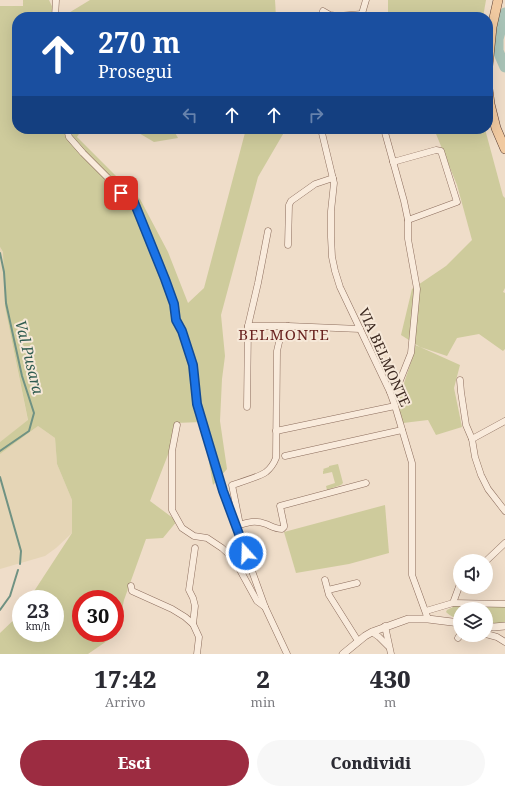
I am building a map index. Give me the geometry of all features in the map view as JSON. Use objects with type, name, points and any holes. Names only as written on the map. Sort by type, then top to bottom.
[{"type":"main road","points":[[493,22],[498,0]]},
{"type":"main road","points":[[493,116],[496,128],[505,149]]},
{"type":"street","points":[[55,12],[56,0]]},
{"type":"street","points":[[363,12],[366,0]]},
{"type":"street","points":[[68,134],[83,154],[121,193],[128,196],[134,202],[165,279],[174,304],[176,320],[182,331],[193,365],[197,404],[223,491],[238,526],[265,607],[287,654]]},
{"type":"street","name":"VIA BELMONTE","points":[[322,134],[334,183],[331,211],[331,237],[332,257],[335,271],[340,287],[390,392],[412,463],[412,575],[428,618]]},
{"type":"street","points":[[385,134],[408,220],[408,238],[417,289],[411,353],[399,383],[390,392]]},
{"type":"street","points":[[393,162],[436,150],[441,151],[457,202],[408,220]]},
{"type":"street","points":[[288,245],[289,205],[291,201],[314,184],[333,178]]},
{"type":"street","points":[[247,407],[248,326],[268,231]]},
{"type":"street","points":[[248,326],[360,329]]},
{"type":"street","points":[[238,526],[232,485],[266,472],[274,463],[276,458],[277,351],[280,338],[288,326]]},
{"type":"street","points":[[460,380],[460,392],[466,425],[472,439],[475,457],[481,475],[488,489],[505,510]]},
{"type":"street","points":[[276,431],[395,406]]},
{"type":"street","points":[[472,439],[505,422]]},
{"type":"street","points":[[177,425],[172,451],[172,510],[182,528],[194,536],[207,538],[222,548],[234,560],[257,601],[265,607]]},
{"type":"street","points":[[285,456],[402,430]]},
{"type":"street","points":[[238,526],[251,521],[282,529],[284,525],[280,506],[366,483]]},
{"type":"street","points":[[493,555],[505,544]]},
{"type":"street","points":[[193,624],[195,606],[189,590],[195,548]]},
{"type":"street","points":[[325,580],[329,595],[358,641]]},
{"type":"street","points":[[328,590],[357,583]]},
{"type":"street","points":[[131,586],[132,590],[172,609],[193,624],[199,637],[197,654]]},
{"type":"street","points":[[426,611],[453,603]]},
{"type":"street","points":[[493,604],[505,604]]},
{"type":"street","points":[[266,618],[269,621],[272,621]]},
{"type":"street","points":[[343,654],[358,641],[372,632],[385,626],[408,619],[428,618],[453,622]]},
{"type":"street","points":[[385,626],[390,651]]},
{"type":"street","points":[[493,627],[505,626]]},
{"type":"street","points":[[372,632],[386,642],[390,651]]},
{"type":"street","points":[[493,636],[505,642]]},
{"type":"street","points":[[279,644],[283,654]]},
{"type":"shaded area","points":[[23,0],[49,0],[55,12],[12,12],[12,134],[79,134],[77,137],[140,199],[168,252],[188,303],[204,288],[245,134],[283,134],[258,177],[221,315],[225,356],[222,379],[220,421],[227,469],[213,485],[202,422],[175,423],[169,452],[150,501],[177,521],[163,538],[146,539],[124,600],[124,590],[72,590],[72,642],[105,642],[88,654],[0,654],[0,633],[12,622],[12,642],[64,642],[64,590],[35,590],[72,533],[72,500],[57,464],[55,438],[38,426],[0,454],[0,442],[28,420],[5,307],[3,252],[0,247],[0,6],[23,6]]},
{"type":"shaded area","points":[[90,0],[275,0],[276,12],[70,12]]},
{"type":"shaded area","points":[[388,0],[486,0],[484,12],[388,12]]},
{"type":"shaded area","points":[[140,134],[176,134],[178,138],[154,142]]},
{"type":"shaded area","points":[[436,134],[486,134],[503,196],[505,198],[505,288],[503,292],[505,293],[505,349],[503,351],[479,334],[457,338],[447,356],[420,347],[401,335],[412,289],[446,266],[472,240],[457,185]]},
{"type":"shaded area","points":[[0,247],[3,252],[5,307],[28,421],[0,442]]},
{"type":"shaded area","points":[[415,345],[460,365],[454,388],[462,427],[436,435],[428,420],[403,423],[398,409],[398,401],[414,353]]},
{"type":"shaded area","points":[[38,426],[55,438],[57,464],[72,500],[72,533],[45,556],[0,569],[0,454]]},
{"type":"shaded area","points":[[338,464],[343,483],[327,490],[326,486],[335,483],[332,472],[323,474],[323,469]]},
{"type":"shaded area","points":[[385,505],[389,553],[349,564],[296,573],[284,532]]},
{"type":"shaded area","points":[[493,606],[505,606],[505,623],[493,624]]},
{"type":"shaded area","points":[[453,607],[453,617],[446,612]]},
{"type":"waterway","points":[[505,13],[498,39],[498,51],[505,67]]},
{"type":"waterway","name":"Val Pusara","points":[[0,253],[4,272],[6,303],[22,376],[34,413],[29,431],[0,451]]},
{"type":"waterway","name":"Val Pusara","points":[[0,477],[21,551],[20,564]]},
{"type":"waterway","name":"Val Pusara","points":[[0,610],[10,596],[18,570]]},
{"type":"district","name":"BELMONTE","points":[[284,334]]},
{"type":"route","points":[[121,193],[128,196],[134,202],[174,304],[176,320],[182,331],[193,365],[197,404],[211,453],[223,491],[246,553]]}]
